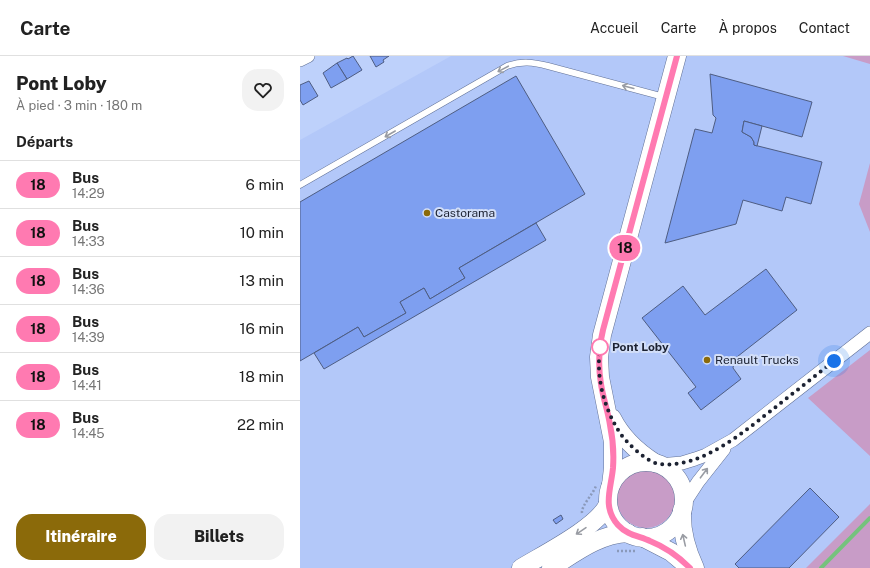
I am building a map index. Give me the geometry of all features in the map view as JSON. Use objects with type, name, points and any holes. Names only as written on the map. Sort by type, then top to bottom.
[{"type":"main road","points":[[611,485],[613,442],[599,370],[602,335],[677,56]]},
{"type":"main road","points":[[606,407],[616,427],[627,442],[641,454],[672,472],[679,482],[683,493],[682,527],[687,550],[695,568]]},
{"type":"main road","points":[[657,464],[643,462],[629,466],[617,474],[608,494],[610,513],[620,527],[670,552],[690,568]]},
{"type":"main road","points":[[521,568],[589,526],[602,515],[608,504]]},
{"type":"main road","points":[[551,568],[602,538],[611,535],[654,536],[667,531],[677,521],[682,507]]},
{"type":"street","points":[[300,60],[308,56]]},
{"type":"street","points":[[657,464],[682,463],[695,459],[706,455],[733,440],[870,333]]},
{"type":"street","points":[[682,507],[710,465],[733,440]]},
{"type":"lane","points":[[300,185],[507,66],[518,63],[529,62],[548,66],[666,97]]},
{"type":"shaded area","points":[[451,56],[870,56],[870,568],[300,568],[300,140]]},
{"type":"shaded area","points":[[843,56],[870,56],[870,64]]},
{"type":"shaded area","points":[[870,163],[870,232],[859,204]]},
{"type":"shaded area","points":[[870,350],[870,456],[808,398]]},
{"type":"shaded area","points":[[646,470],[657,472],[670,483],[673,488],[675,499],[673,510],[662,523],[657,526],[646,528],[635,526],[622,515],[619,510],[617,499],[619,488],[630,475],[635,472]]},
{"type":"shaded area","points":[[870,504],[870,568],[806,568]]},
{"type":"building","points":[[353,56],[362,70],[347,79],[337,63]]},
{"type":"building","points":[[370,56],[389,56],[383,60],[384,62],[376,67]]},
{"type":"building","points":[[337,63],[347,79],[331,88],[323,73]]},
{"type":"building","points":[[710,74],[812,102],[802,137],[744,121],[742,132],[751,137],[754,145],[822,162],[811,204],[786,197],[782,211],[743,200],[736,224],[665,243],[695,129],[712,133],[716,118],[713,115]]},
{"type":"building","name":"Castorama","points":[[516,76],[585,194],[459,268],[465,278],[430,299],[424,288],[400,302],[406,313],[364,337],[358,327],[300,361],[300,202]]},
{"type":"building","points":[[309,81],[318,96],[303,105],[300,100],[300,85]]},
{"type":"building","points":[[744,121],[762,126],[757,146],[754,145],[751,137],[742,132]]},
{"type":"building","points":[[536,223],[546,240],[324,369],[314,353],[358,327],[364,337],[406,313],[400,302],[424,288],[430,299],[465,278],[459,268]]},
{"type":"building","points":[[766,269],[797,310],[733,360],[733,368],[741,379],[701,410],[688,393],[696,387],[642,318],[683,286],[705,315]]},
{"type":"building","points":[[810,488],[839,517],[789,568],[739,568],[735,564]]},
{"type":"building","points":[[561,515],[563,519],[556,524],[553,520]]},
{"type":"waterway","points":[[821,568],[870,518]]},
{"type":"bus line","name":"18","points":[[677,56],[603,330],[599,363],[602,390],[613,442],[613,468],[608,499],[610,513],[617,524],[628,533],[642,537],[664,548],[686,563],[690,568]]},
{"type":"place","name":"Castorama","points":[[427,213]]},
{"type":"place","name":"Pont Loby","points":[[600,347]]},
{"type":"place","name":"Renault Trucks","points":[[707,360]]},
{"type":"route","points":[[600,347],[599,357],[602,390],[606,407],[616,427],[635,450],[659,464],[675,464],[690,461],[706,455],[733,440],[834,361]]}]
